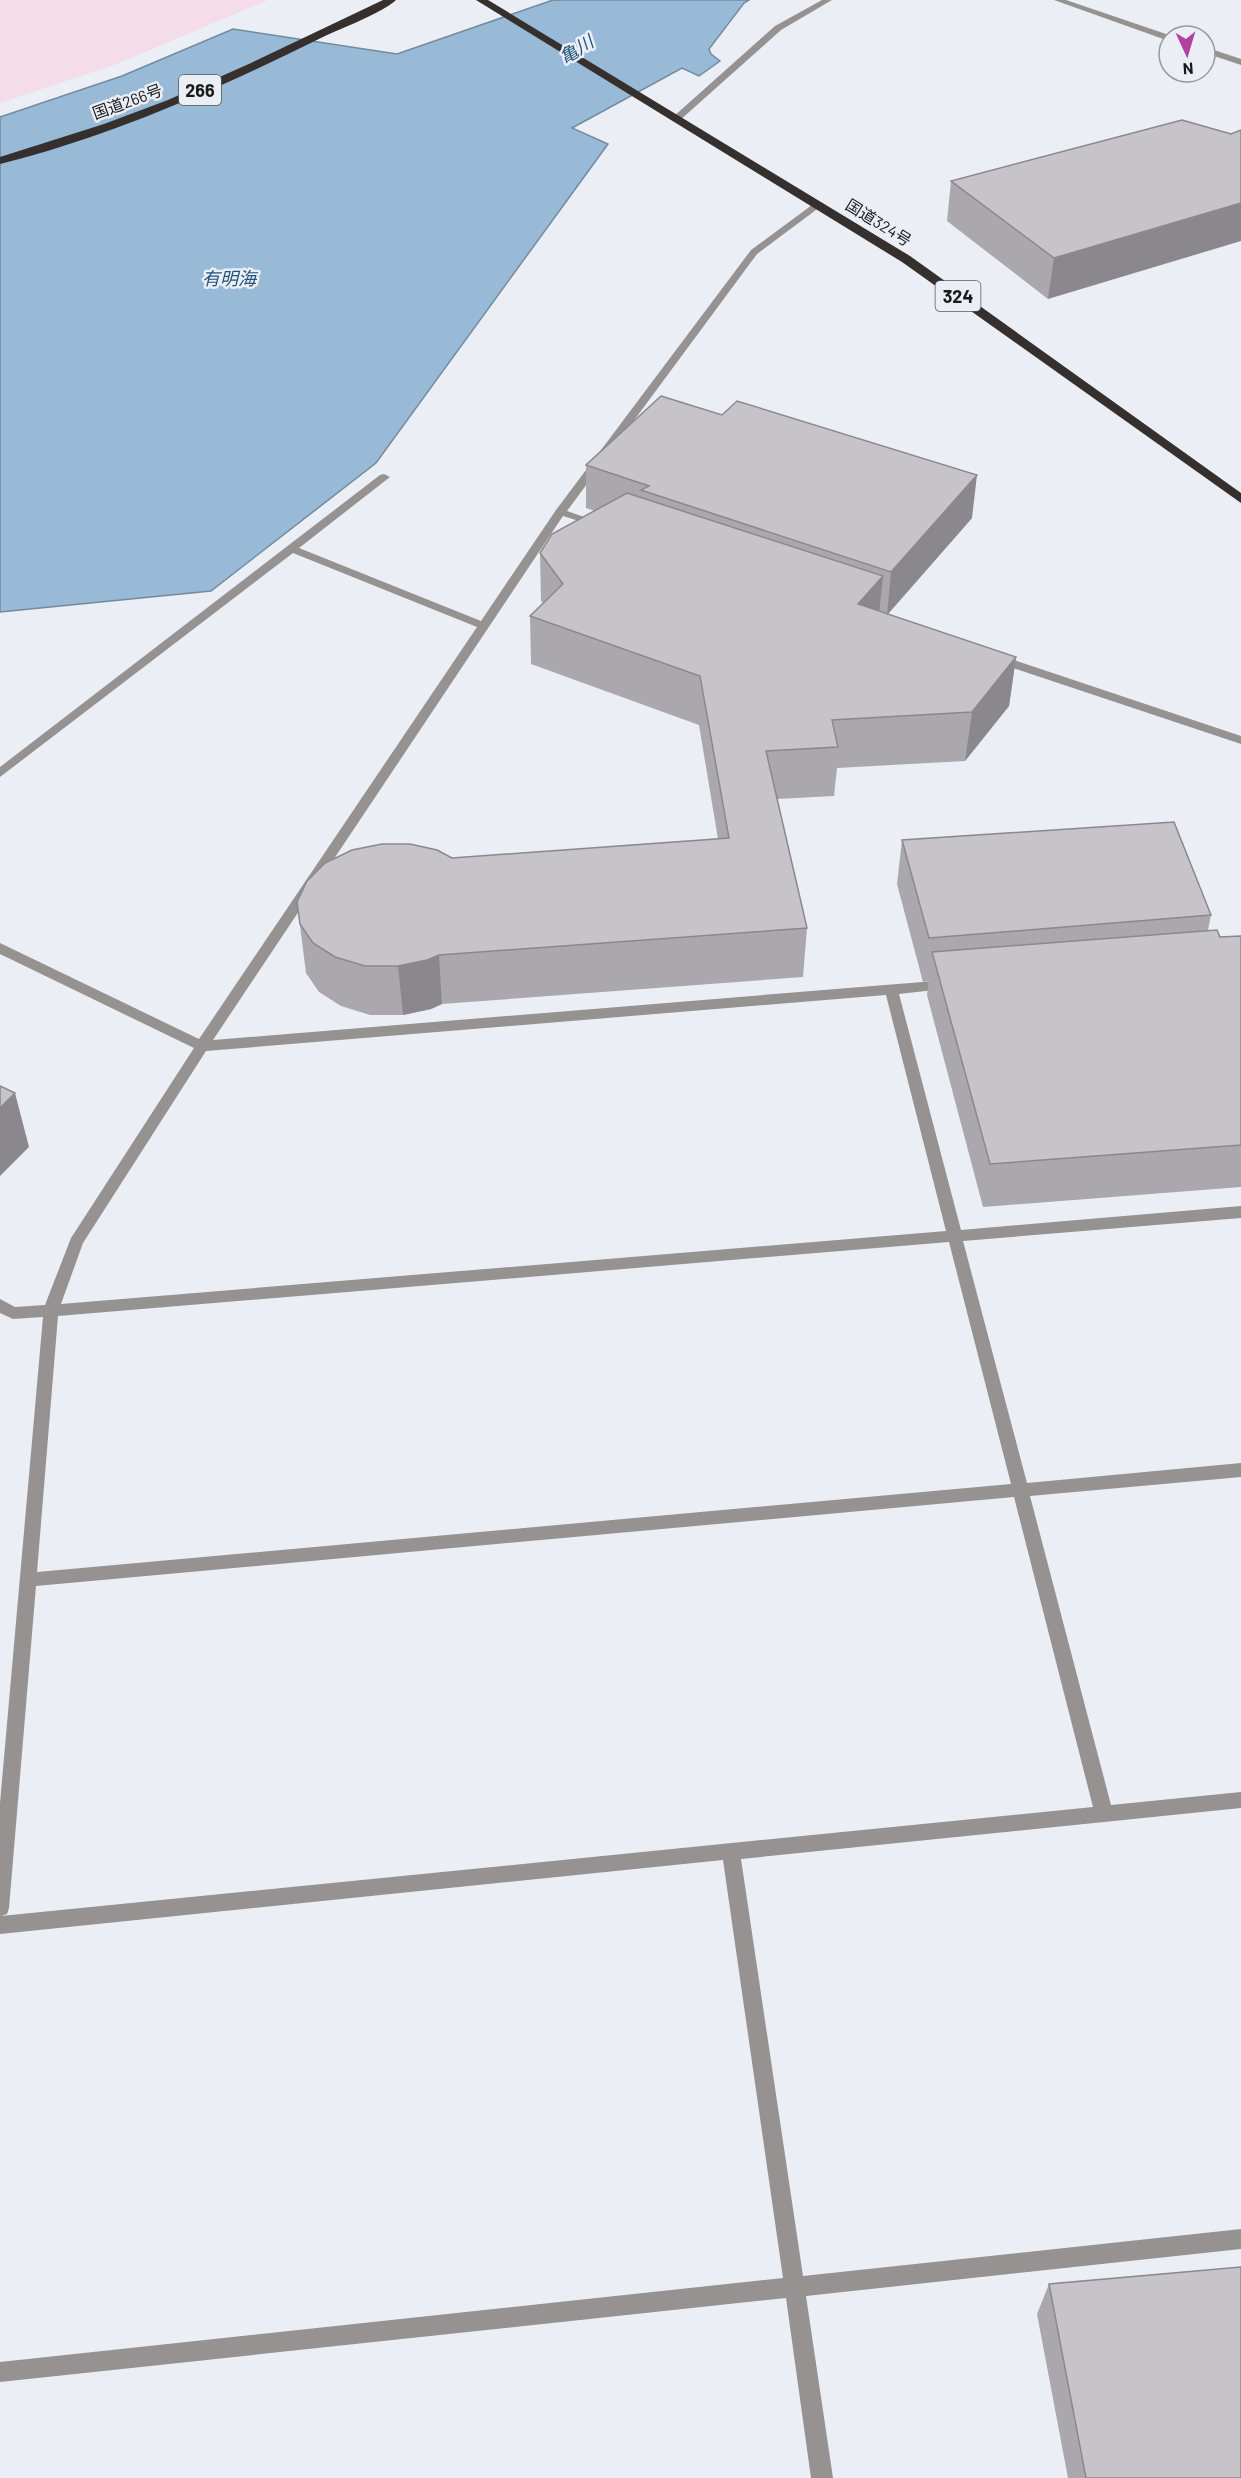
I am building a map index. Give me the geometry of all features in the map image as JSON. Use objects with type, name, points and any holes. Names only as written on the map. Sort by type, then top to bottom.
[{"type":"highway","name":"国道266号","points":[[0,161],[67,141],[172,102],[265,62],[391,0]]},
{"type":"highway","name":"国道324号","points":[[485,2],[906,259],[1241,499]]},
{"type":"street","points":[[676,119],[778,28],[828,0]]},
{"type":"street","points":[[1058,0],[1157,34]]},
{"type":"street","points":[[1217,54],[1241,62]]},
{"type":"street","points":[[0,1908],[51,1311],[76,1242],[202,1046],[560,512],[754,252],[819,204]]},
{"type":"street","points":[[0,773],[384,477]]},
{"type":"street","points":[[560,512],[606,527]]},
{"type":"street","points":[[290,548],[484,626]]},
{"type":"street","points":[[980,652],[1241,740]]},
{"type":"street","points":[[0,948],[202,1046],[961,984]]},
{"type":"street","points":[[891,989],[957,1235],[1104,1814]]},
{"type":"street","points":[[0,1305],[14,1313],[51,1311],[1241,1212]]},
{"type":"street","points":[[28,1580],[1241,1470]]},
{"type":"street","points":[[0,1925],[1241,1800]]},
{"type":"street","points":[[730,1852],[822,2478]]},
{"type":"street","points":[[0,2372],[1241,2239]]},
{"type":"shaded area","points":[[0,0],[268,0],[117,64],[0,103]]},
{"type":"water","name":"有明海","points":[[553,0],[749,0],[744,3],[709,49],[711,54],[720,61],[699,76],[682,68],[572,128],[608,144],[376,463],[211,591],[0,612],[0,117],[122,76],[233,29],[397,54]]},
{"type":"building","points":[[1182,120],[1231,134],[1241,130],[1241,203],[1054,258],[951,181]]},
{"type":"building","points":[[661,396],[722,415],[737,401],[977,475],[891,572],[641,490],[649,486],[586,465]]},
{"type":"building","points":[[627,493],[883,576],[858,604],[1016,657],[972,712],[832,720],[838,747],[766,751],[807,928],[439,955],[398,966],[365,966],[335,957],[313,943],[300,924],[297,902],[307,881],[325,863],[352,850],[382,844],[410,844],[437,850],[452,858],[729,838],[700,676],[530,616],[563,584],[540,553],[552,534]]},
{"type":"building","points":[[1174,822],[1211,915],[929,938],[902,840]]},
{"type":"building","points":[[1217,930],[1220,937],[1241,936],[1241,1145],[990,1164],[932,952]]},
{"type":"building","points":[[0,1086],[15,1093],[0,1108]]},
{"type":"building","points":[[1241,2267],[1241,2478],[1086,2478],[1049,2284]]},
{"type":"water label","name":"亀川","points":[[576,49]]}]
